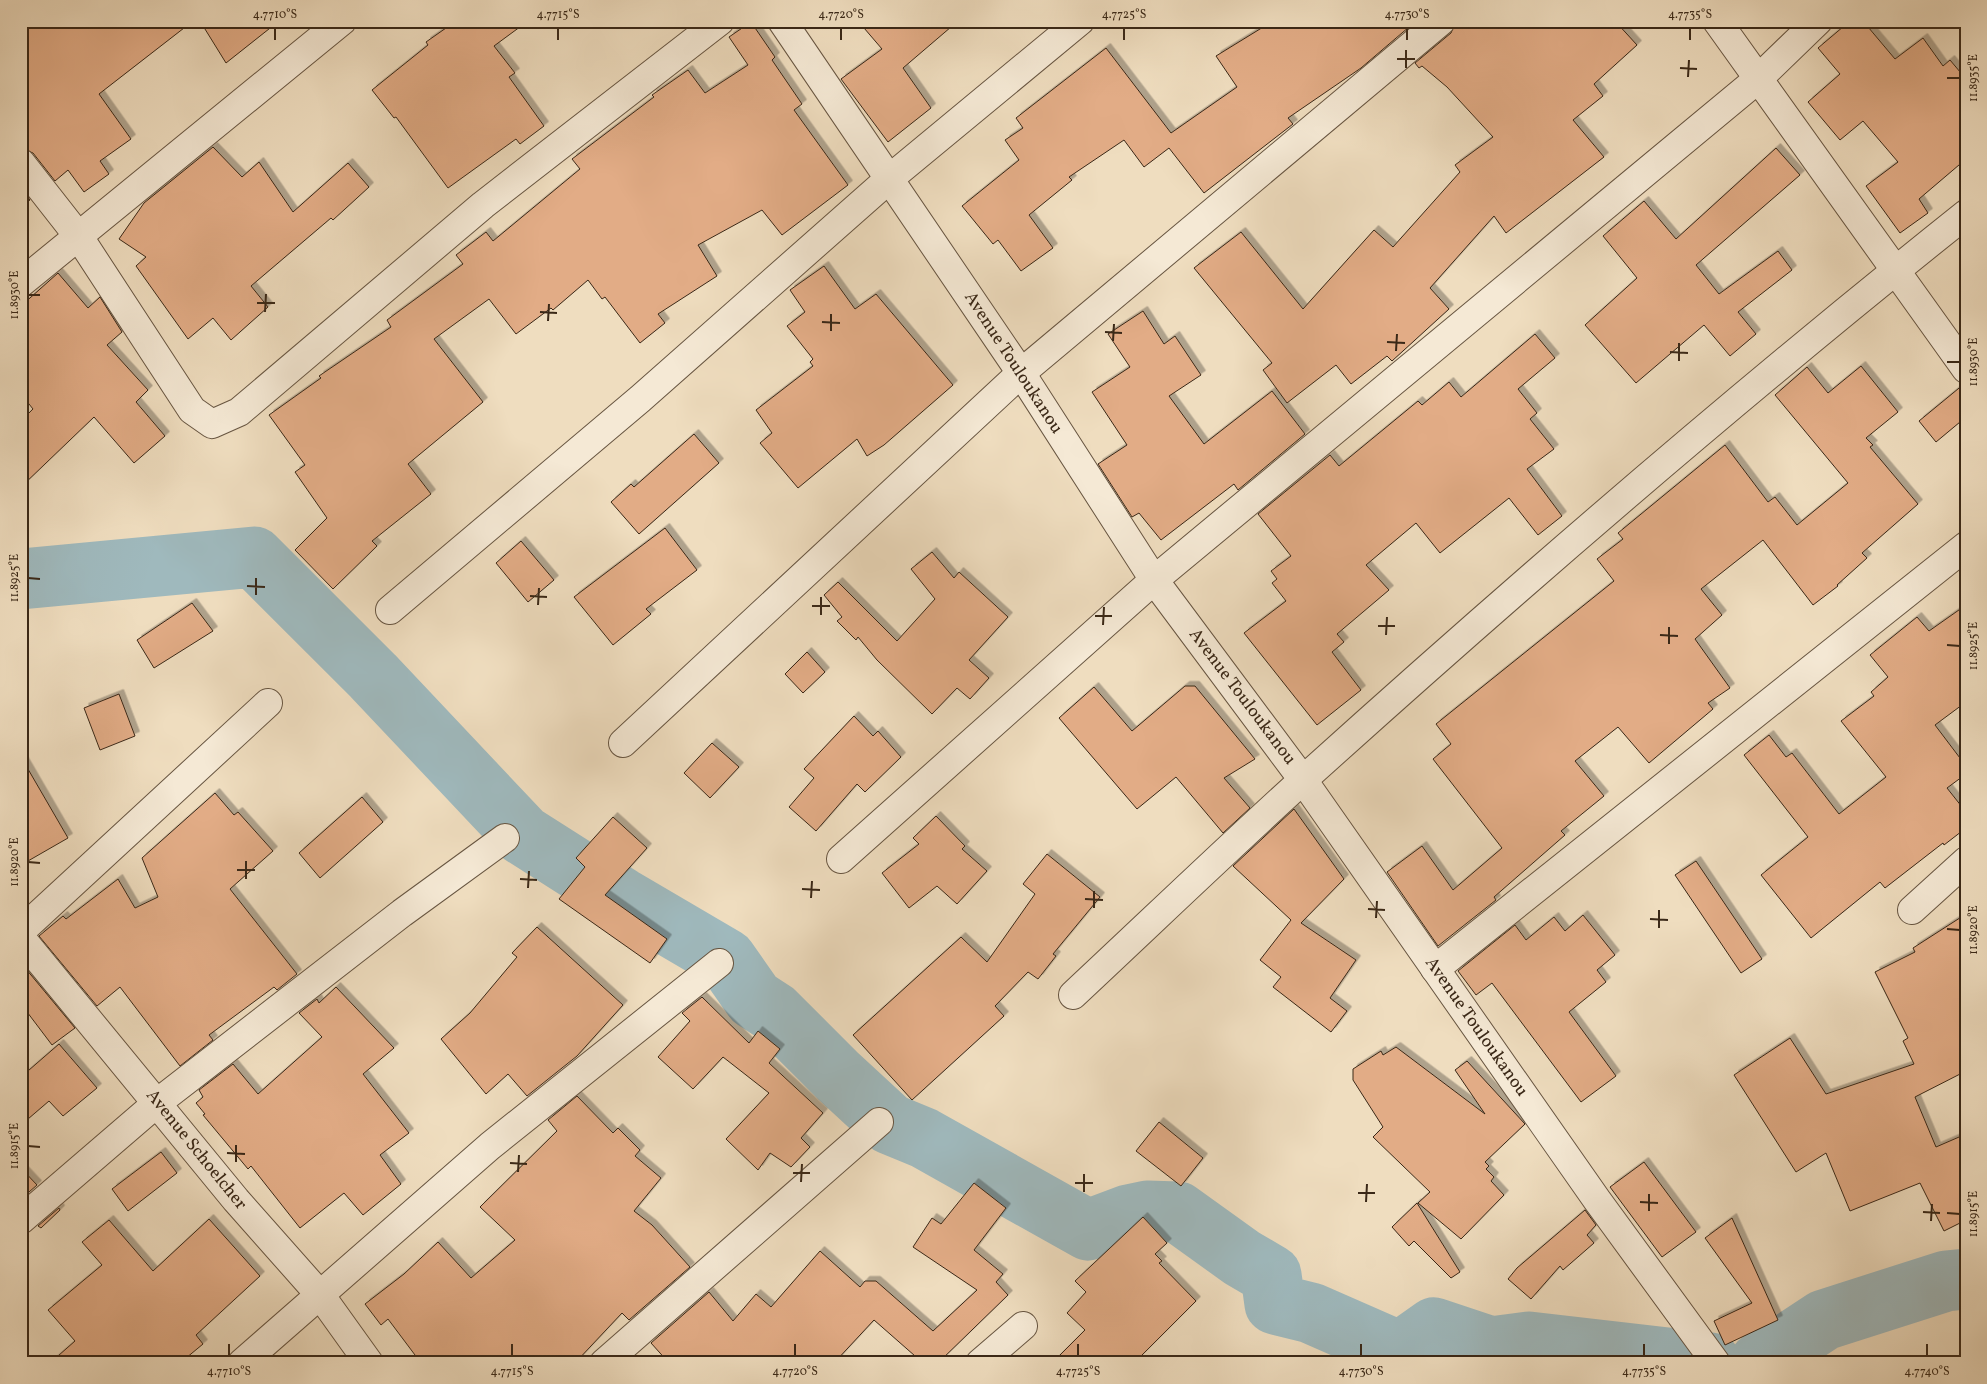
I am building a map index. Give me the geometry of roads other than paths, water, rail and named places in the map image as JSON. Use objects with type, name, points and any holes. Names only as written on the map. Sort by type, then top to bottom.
[{"type":"street","points":[[21,283],[342,21]]},
{"type":"street","points":[[21,163],[79,237],[192,410],[212,424],[239,412],[482,205],[720,21]]},
{"type":"street","name":"Avenue Touloukanou","points":[[782,21],[1020,373],[1154,580],[1303,780],[1597,1200],[1716,1363]]},
{"type":"street","points":[[390,610],[640,399],[889,179],[1080,21]]},
{"type":"street","points":[[623,743],[1020,373],[1441,21]]},
{"type":"street","points":[[1717,21],[1966,369]]},
{"type":"street","points":[[840,859],[1154,580],[1758,79],[1818,21]]},
{"type":"street","points":[[1073,995],[1303,780],[1592,525],[1895,271],[1966,214]]},
{"type":"street","points":[[1435,969],[1966,546]]},
{"type":"street","points":[[21,931],[268,703]]},
{"type":"street","points":[[21,1220],[158,1103],[402,913],[505,838]]},
{"type":"street","points":[[1912,910],[1966,861]]},
{"type":"street","name":"Avenue Schoelcher","points":[[21,938],[236,1200],[320,1296],[369,1363]]},
{"type":"street","points":[[242,1363],[490,1146],[719,963]]},
{"type":"street","points":[[604,1363],[879,1122]]},
{"type":"street","points":[[980,1363],[1024,1326]]},
{"type":"waterway","points":[[21,579],[254,557],[373,676],[523,835],[622,898],[726,959],[754,999],[774,1012],[838,1076],[890,1124],[924,1138],[1088,1230],[1128,1215],[1147,1211],[1178,1212],[1242,1258],[1271,1275],[1275,1304],[1311,1313],[1400,1352],[1434,1328],[1491,1347],[1529,1342],[1711,1363]]},
{"type":"waterway","points":[[1759,1363],[1824,1320],[1946,1281],[1966,1279]]},
{"type":"waterway","points":[[1393,1363],[1399,1359],[1400,1352]]}]
